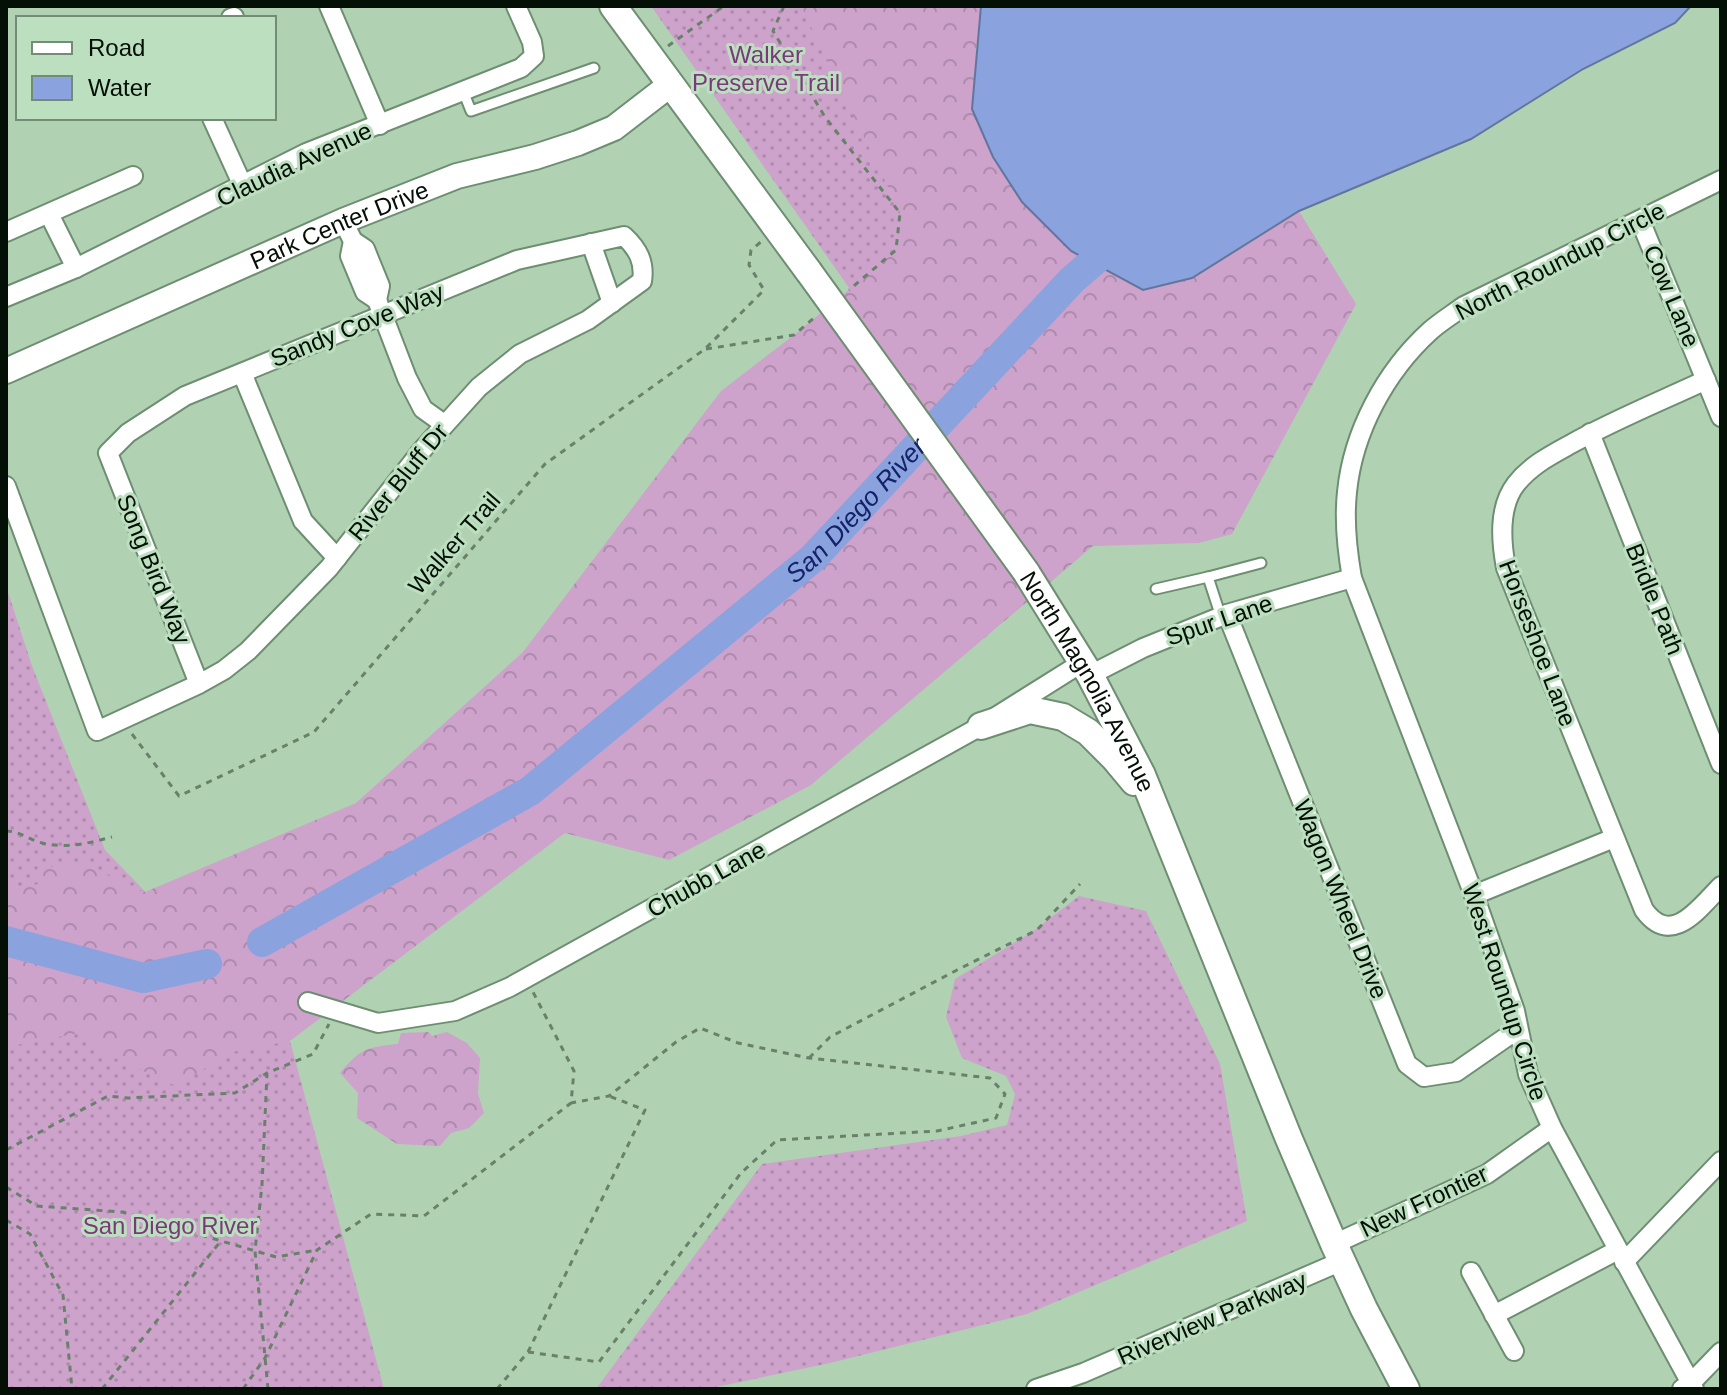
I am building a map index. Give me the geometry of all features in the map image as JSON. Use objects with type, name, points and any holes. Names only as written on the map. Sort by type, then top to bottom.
[{"type":"main road","name":"North Magnolia Avenue","points":[[613,6],[1026,572],[1087,668],[1156,809],[1338,1253],[1406,1389]]},
{"type":"main road","points":[[981,726],[1030,710],[1063,717],[1088,732],[1156,809]]},
{"type":"street","points":[[329,6],[380,125]]},
{"type":"street","name":"Claudia Avenue","points":[[6,297],[76,268],[306,153],[521,68],[534,56],[532,42],[516,6]]},
{"type":"street","name":"Park Center Drive","points":[[6,371],[348,231],[457,176],[535,157],[614,128],[671,84]]},
{"type":"street","points":[[213,120],[243,186]]},
{"type":"street","points":[[6,232],[133,176]]},
{"type":"street","name":"North Roundup Circle","points":[[1352,578],[1347,552],[1347,493],[1357,442],[1370,411],[1400,363],[1430,331],[1464,306],[1721,180]]},
{"type":"street","points":[[49,214],[76,268]]},
{"type":"street","name":"Cow Lane","points":[[1640,220],[1721,417]]},
{"type":"street","points":[[348,231],[350,256],[365,292],[380,308],[407,378],[423,409],[444,424]]},
{"type":"street","name":"Sandy Cove Way","points":[[108,453],[128,433],[185,396],[242,373],[380,308],[517,260],[624,236]]},
{"type":"street","name":"River Bluff Dr","points":[[122,721],[199,684],[248,651],[337,558],[444,424],[479,387],[520,354],[588,320],[642,281],[644,270],[641,259],[624,236]]},
{"type":"street","points":[[591,243],[612,303]]},
{"type":"street","points":[[242,373],[296,507],[311,531],[337,558]]},
{"type":"street","name":"Horseshoe Lane","points":[[1706,380],[1590,433],[1535,464],[1514,486],[1503,515],[1501,544],[1506,568],[1644,910],[1650,919],[1671,926],[1680,924],[1721,886]]},
{"type":"street","name":"Bridle Path","points":[[1590,433],[1721,764]]},
{"type":"street","name":"Song Bird Way","points":[[108,453],[199,684]]},
{"type":"street","points":[[6,486],[97,731],[122,721]]},
{"type":"street","name":"Spur Lane","points":[[1087,668],[1224,615],[1352,578]]},
{"type":"street","name":"West Roundup Circle","points":[[1352,578],[1474,895],[1515,1011],[1528,1074],[1552,1128],[1689,1387]]},
{"type":"street","name":"Wagon Wheel Drive","points":[[1224,615],[1407,1064],[1424,1077],[1456,1072],[1518,1029]]},
{"type":"street","name":"Chubb Lane","points":[[308,1002],[378,1023],[455,1011],[526,978],[1087,668]]},
{"type":"street","points":[[1474,895],[1614,838]]},
{"type":"street","name":"New Frontier","points":[[1338,1253],[1487,1174],[1552,1128]]},
{"type":"street","points":[[1494,1315],[1621,1256],[1721,1161]]},
{"type":"street","name":"Riverview Parkway","points":[[1036,1389],[1083,1373],[1338,1253]]},
{"type":"street","points":[[1471,1272],[1514,1351]]},
{"type":"street","points":[[1689,1387],[1721,1352]]},
{"type":"lane","points":[[463,91],[471,111],[594,68]]},
{"type":"lane","points":[[1156,589],[1261,563]]},
{"type":"lane","points":[[1208,577],[1224,615]]},
{"type":"path","points":[[651,57],[724,6]]},
{"type":"path","points":[[784,6],[773,31],[825,117],[900,213],[896,250],[839,298]]},
{"type":"path","name":"Walker Trail","points":[[122,721],[179,796],[314,732],[545,464],[705,349],[764,290],[749,265],[751,250],[778,230]]},
{"type":"path","points":[[705,349],[794,335],[817,316]]},
{"type":"path","points":[[6,831],[61,846],[87,844],[112,837]]},
{"type":"path","points":[[809,1058],[830,1037],[1037,930],[1080,884]]},
{"type":"path","points":[[526,978],[574,1071],[571,1103]]},
{"type":"path","points":[[6,1150],[108,1096],[128,1098],[235,1093],[267,1073],[313,1054],[337,1010]]},
{"type":"path","points":[[6,1187],[37,1206],[122,1212],[276,1257],[317,1250],[371,1214],[424,1216],[571,1103],[609,1096],[676,1042],[700,1028],[738,1043],[809,1058],[990,1078],[1005,1094],[996,1118],[937,1131],[777,1140],[741,1173],[599,1362],[528,1352]]},
{"type":"path","points":[[267,1073],[262,1185],[255,1251],[268,1389]]},
{"type":"path","points":[[497,1389],[528,1352],[645,1110],[609,1096]]},
{"type":"path","points":[[6,1220],[30,1234],[63,1295],[72,1389]]},
{"type":"path","points":[[102,1389],[220,1241]]},
{"type":"path","points":[[243,1389],[265,1358],[317,1250]]},
{"type":"green space","name":"Walker Preserve Trail","points":[[651,6],[801,6],[912,220],[915,251],[852,292]]},
{"type":"green space","points":[[801,6],[981,6],[976,51],[993,157],[1022,202],[1071,251],[1192,278],[1299,211],[1356,304],[1232,534],[1199,543],[1093,546],[811,785],[669,860],[565,833],[290,1041],[232,1052],[176,1086],[93,1048],[79,1033],[6,1047],[6,949],[57,963],[58,953],[6,932],[6,883],[10,887],[40,884],[37,868],[89,864],[130,888],[145,892],[356,803],[523,652],[721,391],[896,251],[900,212]]},
{"type":"green space","name":"San Diego River","points":[[6,586],[32,666],[105,850],[290,1041],[384,1389],[6,1389]]},
{"type":"green space","points":[[1079,896],[1146,911],[1220,1064],[1247,1221],[1027,1314],[830,1363],[707,1389],[596,1389],[762,1164],[961,1136],[1007,1125],[1015,1094],[1006,1076],[962,1058],[946,1017],[955,979],[1032,932]]},
{"type":"green space","points":[[428,1032],[432,1036],[447,1032],[467,1043],[480,1058],[478,1094],[484,1113],[469,1128],[451,1133],[440,1146],[397,1144],[357,1118],[358,1093],[340,1073],[364,1051],[398,1044],[401,1033]]},
{"type":"water","points":[[981,6],[1691,6],[1675,23],[1583,69],[1471,139],[1299,211],[1192,278],[1143,290],[1071,251],[1022,202],[993,157],[972,109]]},
{"type":"waterway","name":"San Diego River","points":[[262,942],[530,791],[813,558],[1072,280],[1122,237]]},
{"type":"waterway","name":"San Diego River","points":[[6,941],[143,978],[207,964]]}]
